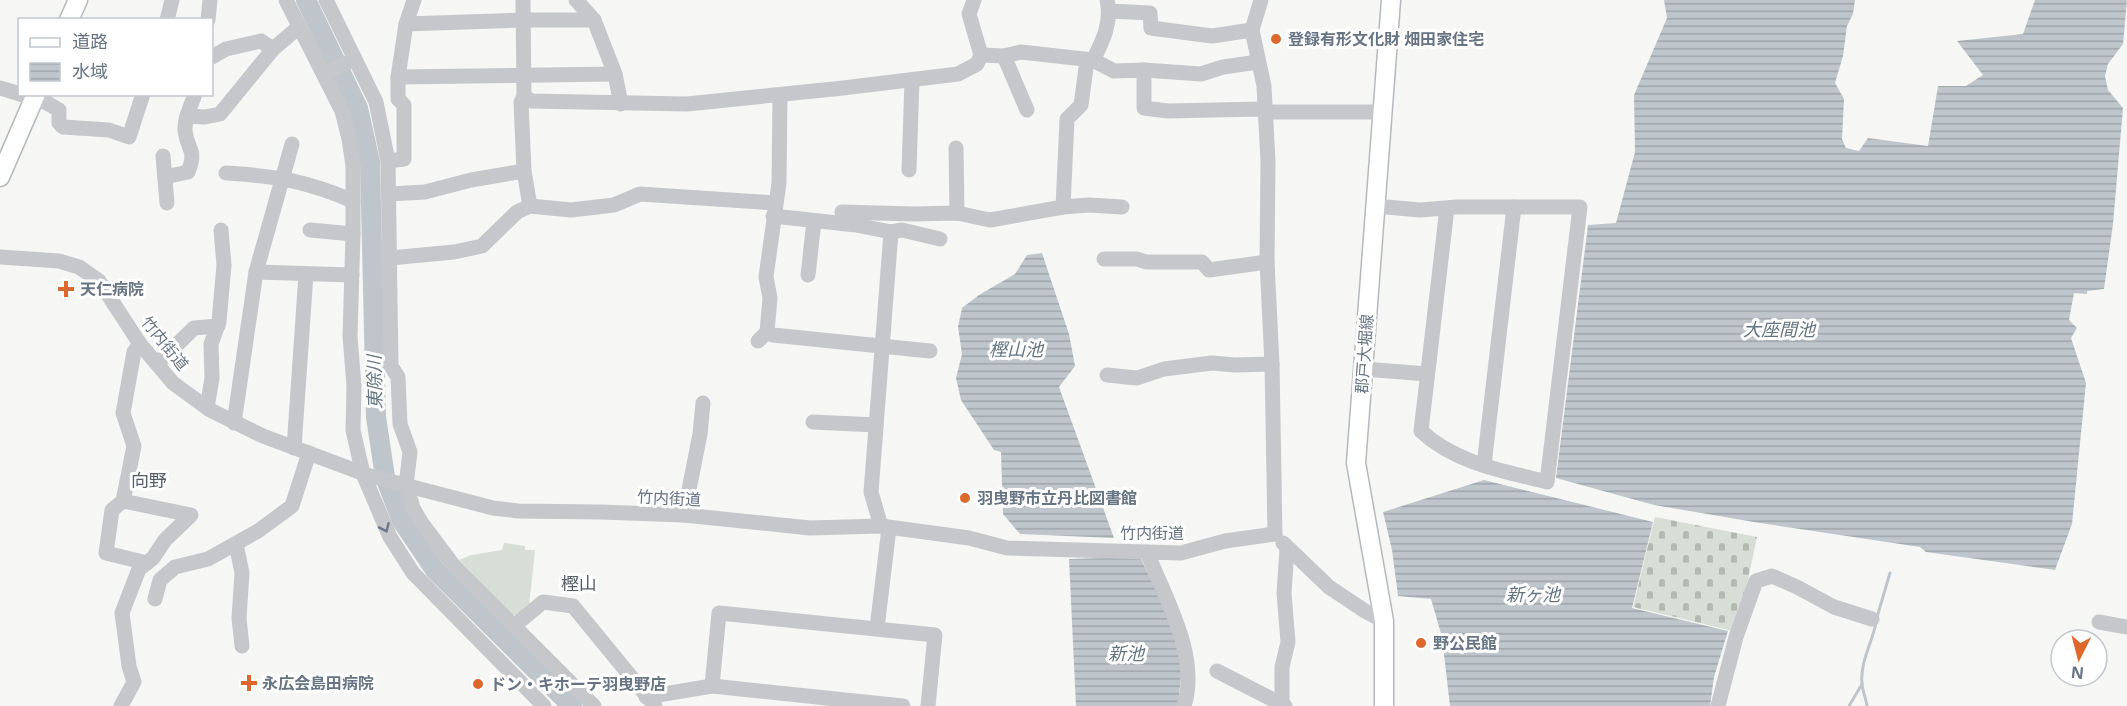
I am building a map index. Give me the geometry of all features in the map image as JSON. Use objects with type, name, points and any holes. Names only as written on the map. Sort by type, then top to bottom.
[{"type":"main road","points":[[70,18],[78,0]]},
{"type":"main road","name":"郡戸大堀線","points":[[1384,706],[1384,621],[1356,462],[1391,0]]},
{"type":"main road","points":[[0,176],[28,96]]},
{"type":"street","points":[[168,18],[172,0]]},
{"type":"street","points":[[208,18],[210,0]]},
{"type":"street","points":[[286,0],[327,73],[342,111],[349,139],[353,166],[350,336],[354,386],[352,430],[366,475],[390,537],[413,573],[544,706]]},
{"type":"street","points":[[326,0],[353,60],[376,102],[388,160],[391,366],[398,377],[400,424],[410,452],[403,484],[413,508],[433,540],[454,566],[594,706]]},
{"type":"street","points":[[388,160],[404,159],[404,105],[398,99],[398,77],[406,24],[414,0]]},
{"type":"street","points":[[523,0],[525,75],[524,96],[521,102],[524,171],[530,206]]},
{"type":"street","points":[[576,0],[594,20],[615,74],[621,104]]},
{"type":"street","points":[[524,96],[531,100],[687,104],[958,74],[977,64],[981,55],[969,14],[974,0]]},
{"type":"street","points":[[1260,0],[1252,30],[1264,86],[1268,161],[1267,262],[1272,364],[1275,534],[1287,549],[1329,587],[1384,621]]},
{"type":"street","points":[[1063,207],[1067,119],[1082,105],[1090,60],[1103,41],[1108,6],[1150,14],[1151,28],[1212,36],[1252,30]]},
{"type":"street","points":[[406,24],[594,20]]},
{"type":"street","points":[[187,116],[205,117],[220,114],[273,49],[300,26]]},
{"type":"street","points":[[213,56],[226,49],[261,41],[273,49]]},
{"type":"street","points":[[981,55],[1004,56],[1021,52],[1090,60],[1114,71],[1144,70],[1201,74],[1223,67],[1258,62]]},
{"type":"street","points":[[1004,56],[1027,110]]},
{"type":"street","points":[[327,73],[353,60]]},
{"type":"street","points":[[1144,70],[1144,108],[1168,111],[1262,109],[1265,111],[1382,112]]},
{"type":"street","points":[[398,77],[615,74]]},
{"type":"street","points":[[909,170],[912,80]]},
{"type":"street","points":[[0,88],[18,93]]},
{"type":"street","points":[[780,95],[779,183],[766,277],[770,298],[762,336],[773,335],[930,351]]},
{"type":"street","points":[[28,96],[59,110],[59,123],[63,127],[109,130],[129,137],[142,96]]},
{"type":"street","points":[[165,177],[188,172],[194,158],[185,130],[194,96]]},
{"type":"street","points":[[234,423],[256,272],[292,144]]},
{"type":"street","points":[[956,148],[957,213]]},
{"type":"street","points":[[163,156],[166,203]]},
{"type":"street","points":[[389,194],[425,192],[471,180],[524,171]]},
{"type":"street","points":[[226,173],[282,177],[322,188],[353,201]]},
{"type":"street","points":[[390,258],[454,252],[482,246],[517,212],[530,206],[571,210],[614,205],[640,194],[774,210],[814,221],[856,225],[891,232],[902,230],[940,240]]},
{"type":"street","points":[[1375,206],[1420,210],[1448,208],[1580,207],[1547,482],[1460,457],[1431,441],[1421,431],[1448,208]]},
{"type":"street","points":[[842,212],[957,213],[990,220],[1063,207],[1122,207]]},
{"type":"street","points":[[1484,465],[1515,207]]},
{"type":"street","points":[[808,275],[814,221]]},
{"type":"street","points":[[207,408],[212,378],[211,344],[218,326],[224,265],[221,230]]},
{"type":"street","points":[[310,230],[353,234]]},
{"type":"street","points":[[877,628],[885,527],[871,492],[891,232]]},
{"type":"street","name":"竹内街道","points":[[0,256],[59,261],[79,267],[99,281],[140,344],[173,383],[207,408],[234,423],[366,475],[494,508],[518,511],[684,515],[810,528],[885,527],[969,538],[1007,548],[1181,554],[1225,541],[1275,534]]},
{"type":"street","points":[[1104,259],[1202,262],[1209,270],[1267,262]]},
{"type":"street","points":[[256,272],[352,274]]},
{"type":"street","points":[[155,599],[160,580],[174,567],[208,560],[258,531],[292,506],[302,451],[306,274]]},
{"type":"street","points":[[158,364],[194,328],[218,326]]},
{"type":"street","points":[[140,344],[134,352],[123,413],[134,446],[123,501],[112,510],[106,553],[147,564]]},
{"type":"street","points":[[1107,375],[1137,378],[1164,369],[1212,363],[1272,364]]},
{"type":"street","points":[[1364,369],[1427,374]]},
{"type":"street","points":[[684,515],[700,434],[703,403]]},
{"type":"street","points":[[813,422],[876,425]]},
{"type":"street","points":[[121,706],[134,682],[129,666],[122,613],[139,569],[153,558],[165,540],[191,515],[123,501]]},
{"type":"street","points":[[236,544],[242,573],[239,618],[242,646]]},
{"type":"street","points":[[1217,671],[1283,705],[1282,667],[1288,642],[1284,593],[1287,549]]},
{"type":"street","points":[[1147,552],[1184,641],[1188,674],[1184,706]]},
{"type":"street","points":[[1718,706],[1736,637],[1756,581],[1772,576],[1834,607],[1872,619]]},
{"type":"street","points":[[514,626],[543,602],[573,606],[650,701],[712,686],[903,706]]},
{"type":"street","points":[[712,686],[719,613],[935,635],[928,706]]},
{"type":"street","points":[[2099,622],[2127,627]]},
{"type":"green space","points":[[1655,517],[1757,537],[1746,590],[1733,631],[1633,607]]},
{"type":"green space","points":[[504,543],[525,546],[525,550],[535,550],[529,606],[520,615],[513,615],[459,560],[471,555],[502,550]]},
{"type":"water","name":"大座間池","points":[[1664,0],[1855,0],[1835,83],[1844,99],[1842,139],[1846,148],[1859,151],[1868,138],[1928,146],[1938,86],[1966,86],[1983,75],[1957,41],[2023,34],[2035,0],[2127,0],[2123,44],[2108,64],[2105,76],[2108,90],[2123,108],[2113,224],[2104,289],[2087,291],[2087,294],[2074,293],[2069,320],[2077,328],[2071,338],[2086,383],[2072,524],[2055,570],[1926,552],[1920,547],[1654,505],[1556,478],[1588,225],[1616,223],[1635,152],[1634,95],[1667,18]]},
{"type":"water","name":"樫山池","points":[[1042,253],[1069,334],[1075,366],[1059,387],[1114,538],[1020,534],[1003,514],[1001,452],[994,450],[961,400],[956,378],[962,354],[958,327],[962,308],[1015,274],[1027,255]]},
{"type":"water","name":"新ヶ池","points":[[1484,480],[1653,522],[1632,608],[1728,631],[1714,677],[1710,706],[1450,706],[1442,637],[1431,599],[1398,596],[1392,550],[1383,512]]},
{"type":"water","name":"新池","points":[[1140,557],[1181,648],[1182,666],[1178,706],[1076,706],[1069,559]]},
{"type":"waterway","name":"東除川","points":[[306,0],[358,108],[370,162],[376,417],[385,477],[402,521],[435,570],[572,706]]},
{"type":"waterway","points":[[1877,617],[1890,573]]},
{"type":"waterway","points":[[1867,706],[1862,675],[1864,660],[1876,623]]},
{"type":"waterway","points":[[1849,706],[1862,684]]},
{"type":"place","name":"登録有形文化財 畑田家住宅","points":[[1276,39]]},
{"type":"place","name":"天仁病院","points":[[66,289]]},
{"type":"place","name":"羽曳野市立丹比図書館","points":[[965,498]]},
{"type":"place","name":"野公民館","points":[[1421,643]]},
{"type":"place","name":"永広会島田病院","points":[[249,683]]},
{"type":"place","name":"ドン・キホーテ羽曳野店","points":[[478,684]]},
{"type":"district","name":"向野","points":[[149,481]]},
{"type":"district","name":"樫山","points":[[579,584]]}]
